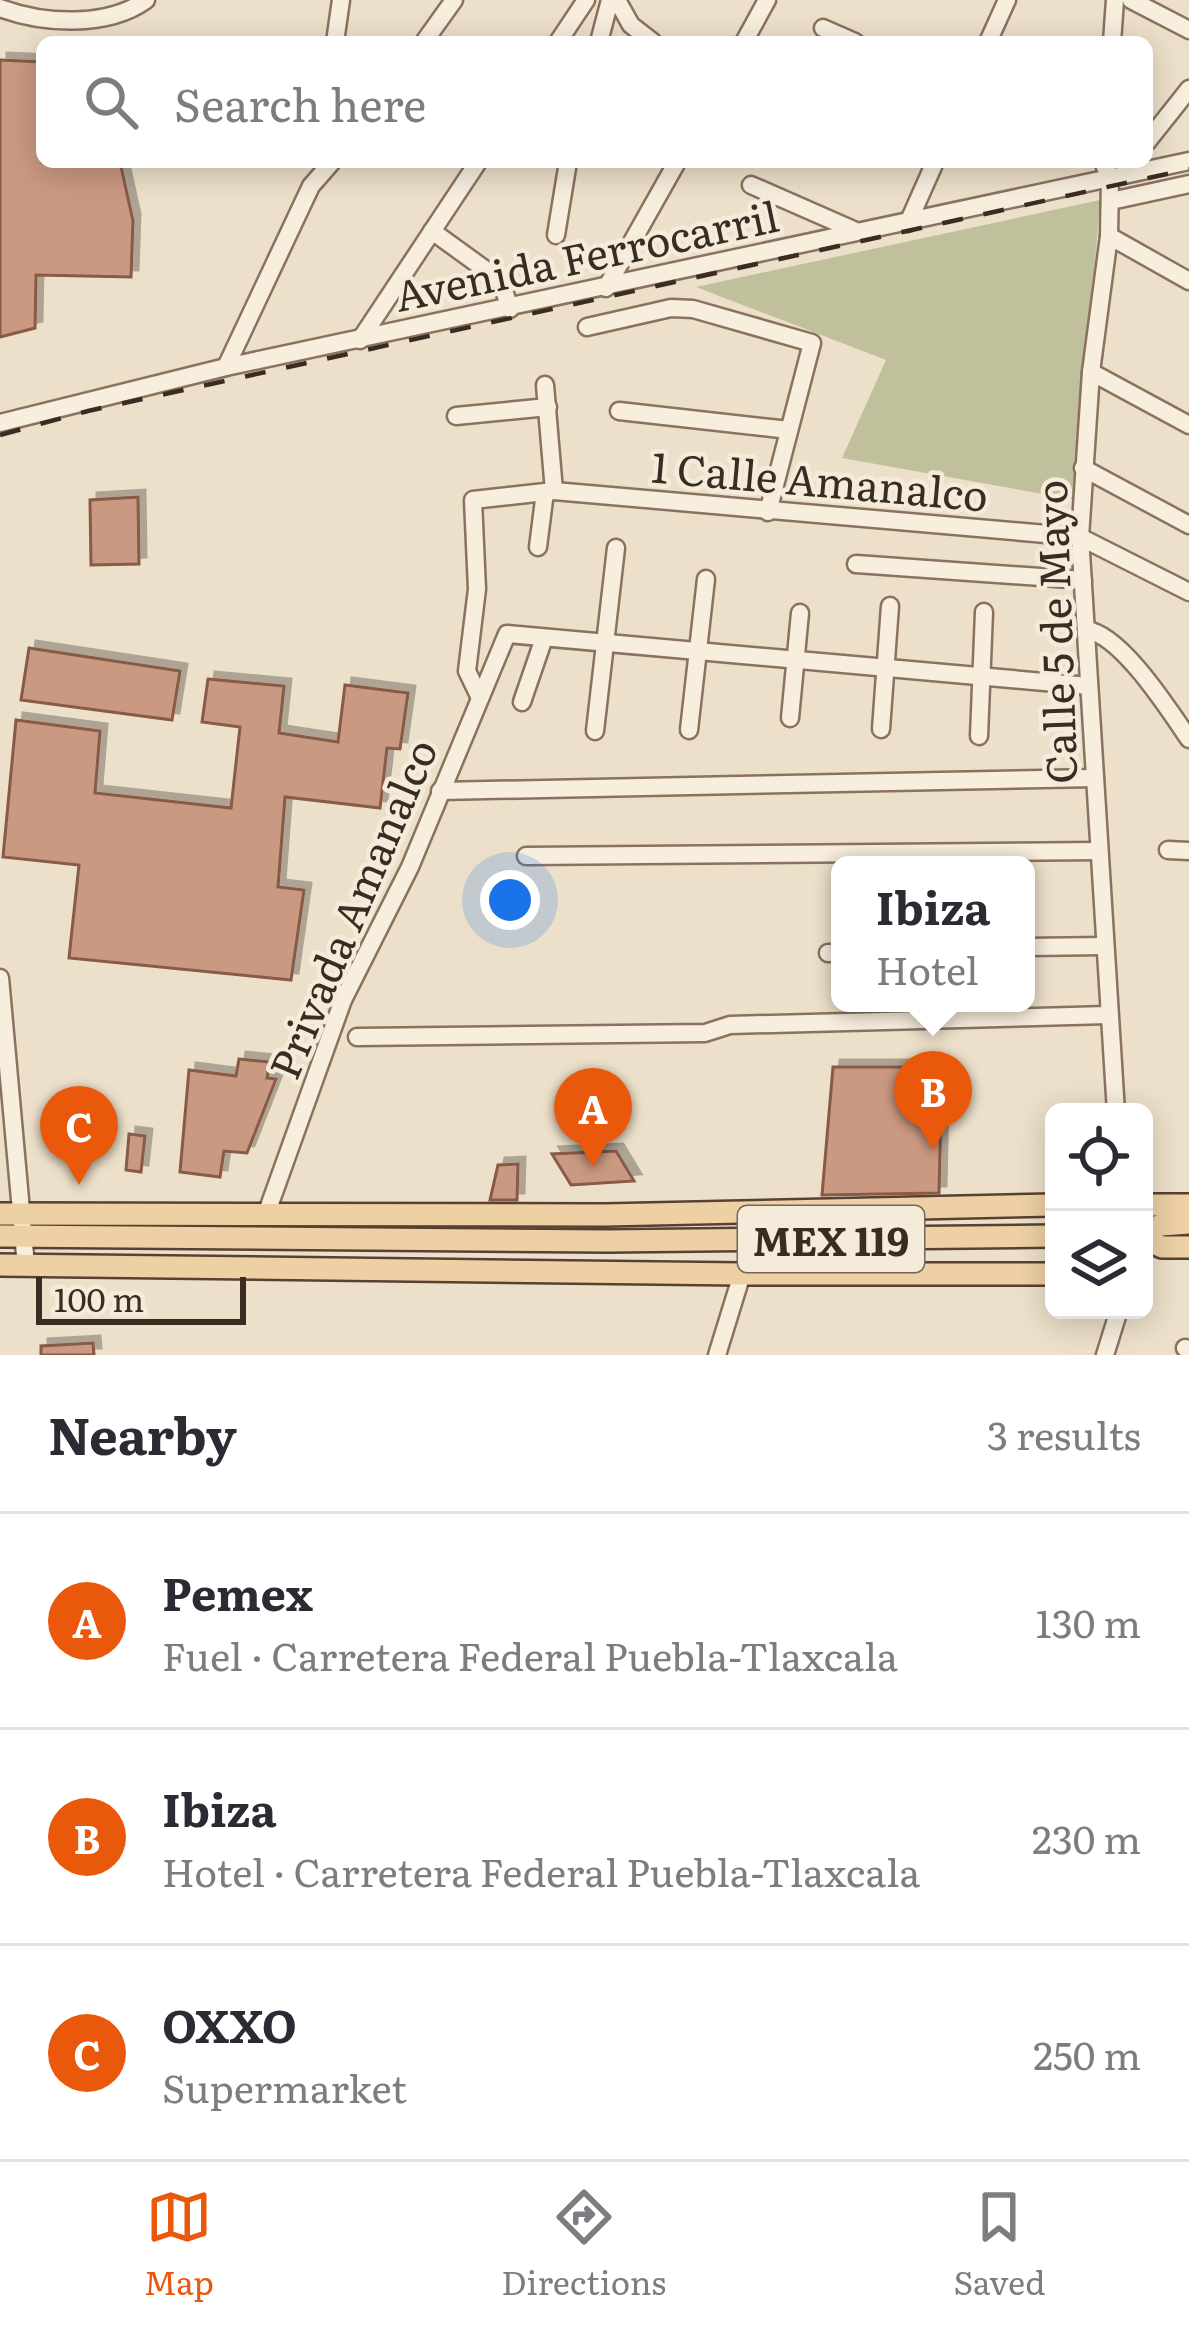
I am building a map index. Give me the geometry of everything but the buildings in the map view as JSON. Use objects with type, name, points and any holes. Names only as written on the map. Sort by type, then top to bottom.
[{"type":"main road","points":[[1153,1204],[1189,1205]]},
{"type":"main road","points":[[10,1225],[267,1212],[605,1215],[1045,1205]]},
{"type":"main road","points":[[921,1208],[941,1274]]},
{"type":"main road","points":[[1153,1230],[1189,1223]]},
{"type":"main road","name":"MEX 119","points":[[10,1225],[584,1240],[1045,1236]]},
{"type":"main road","points":[[1153,1241],[1162,1247],[1189,1247]]},
{"type":"main road","points":[[0,1265],[1045,1274]]},
{"type":"street","points":[[0,8],[102,17],[136,8],[146,0]]},
{"type":"street","points":[[336,36],[340,0]]},
{"type":"street","points":[[428,36],[454,0]]},
{"type":"street","points":[[562,36],[586,0]]},
{"type":"street","points":[[601,36],[614,0]]},
{"type":"street","points":[[614,0],[645,36]]},
{"type":"street","points":[[747,36],[767,0]]},
{"type":"street","points":[[991,36],[1007,0]]},
{"type":"street","points":[[1112,36],[1115,0]]},
{"type":"street","points":[[1131,0],[1189,30]]},
{"type":"street","points":[[823,28],[841,36]]},
{"type":"street","points":[[1153,134],[1189,88]]},
{"type":"street","name":"Avenida Ferrocarril","points":[[1153,164],[1189,160]]},
{"type":"street","points":[[311,186],[312,168]]},
{"type":"street","points":[[226,367],[311,186],[327,168]]},
{"type":"street","points":[[360,340],[474,168]]},
{"type":"street","points":[[556,235],[567,168]]},
{"type":"street","points":[[606,288],[674,168]]},
{"type":"street","points":[[908,223],[932,168]]},
{"type":"street","name":"Avenida Ferrocarril","points":[[0,423],[226,367],[908,223],[1107,170]]},
{"type":"street","name":"Calle 5 de Mayo","points":[[1107,170],[1109,236],[1091,372],[1080,537],[1115,1103]]},
{"type":"street","points":[[1111,201],[1189,184]]},
{"type":"street","points":[[751,185],[857,232]]},
{"type":"street","points":[[432,231],[501,281],[509,309]]},
{"type":"street","points":[[1109,236],[1189,281]]},
{"type":"street","points":[[587,327],[671,308],[693,309],[812,343],[768,512]]},
{"type":"street","points":[[1091,372],[1189,425]]},
{"type":"street","points":[[538,548],[550,491],[544,386]]},
{"type":"street","points":[[456,416],[548,406]]},
{"type":"street","points":[[619,410],[788,430]]},
{"type":"street","points":[[1083,468],[1189,525]]},
{"type":"street","name":"1 Calle Amanalco","points":[[480,698],[467,671],[477,589],[473,500],[550,491],[1080,537]]},
{"type":"street","points":[[1080,537],[1189,592]]},
{"type":"street","points":[[595,731],[616,548]]},
{"type":"street","points":[[856,564],[1083,580]]},
{"type":"street","points":[[689,730],[706,579]]},
{"type":"street","points":[[881,729],[890,606]]},
{"type":"street","points":[[979,736],[984,612]]},
{"type":"street","points":[[790,718],[800,613]]},
{"type":"street","points":[[1086,631],[1108,637],[1164,702],[1189,740]]},
{"type":"street","name":"Privada Amanalco","points":[[267,1212],[344,1000],[410,867],[507,634],[544,638]]},
{"type":"street","points":[[522,702],[544,638],[1089,686]]},
{"type":"street","points":[[440,791],[1095,778]]},
{"type":"street","points":[[526,856],[1099,850]]},
{"type":"street","points":[[1168,850],[1189,851]]},
{"type":"street","points":[[1035,947],[1105,946]]},
{"type":"street","points":[[0,978],[10,1225],[26,1265]]},
{"type":"street","points":[[357,1037],[705,1033],[730,1025],[1108,1016]]},
{"type":"street","points":[[717,1355],[742,1274]]},
{"type":"street","points":[[1105,1355],[1116,1319]]},
{"type":"green space","points":[[1100,200],[1076,500],[842,458],[886,360],[696,287]]},
{"type":"railway","points":[[0,435],[88,411],[1189,169]]},
{"type":"place","name":"Ibiza","points":[[933,1150]]},
{"type":"place","name":"Pemex","points":[[593,1167]]},
{"type":"place","name":"OXXO","points":[[79,1185]]}]
